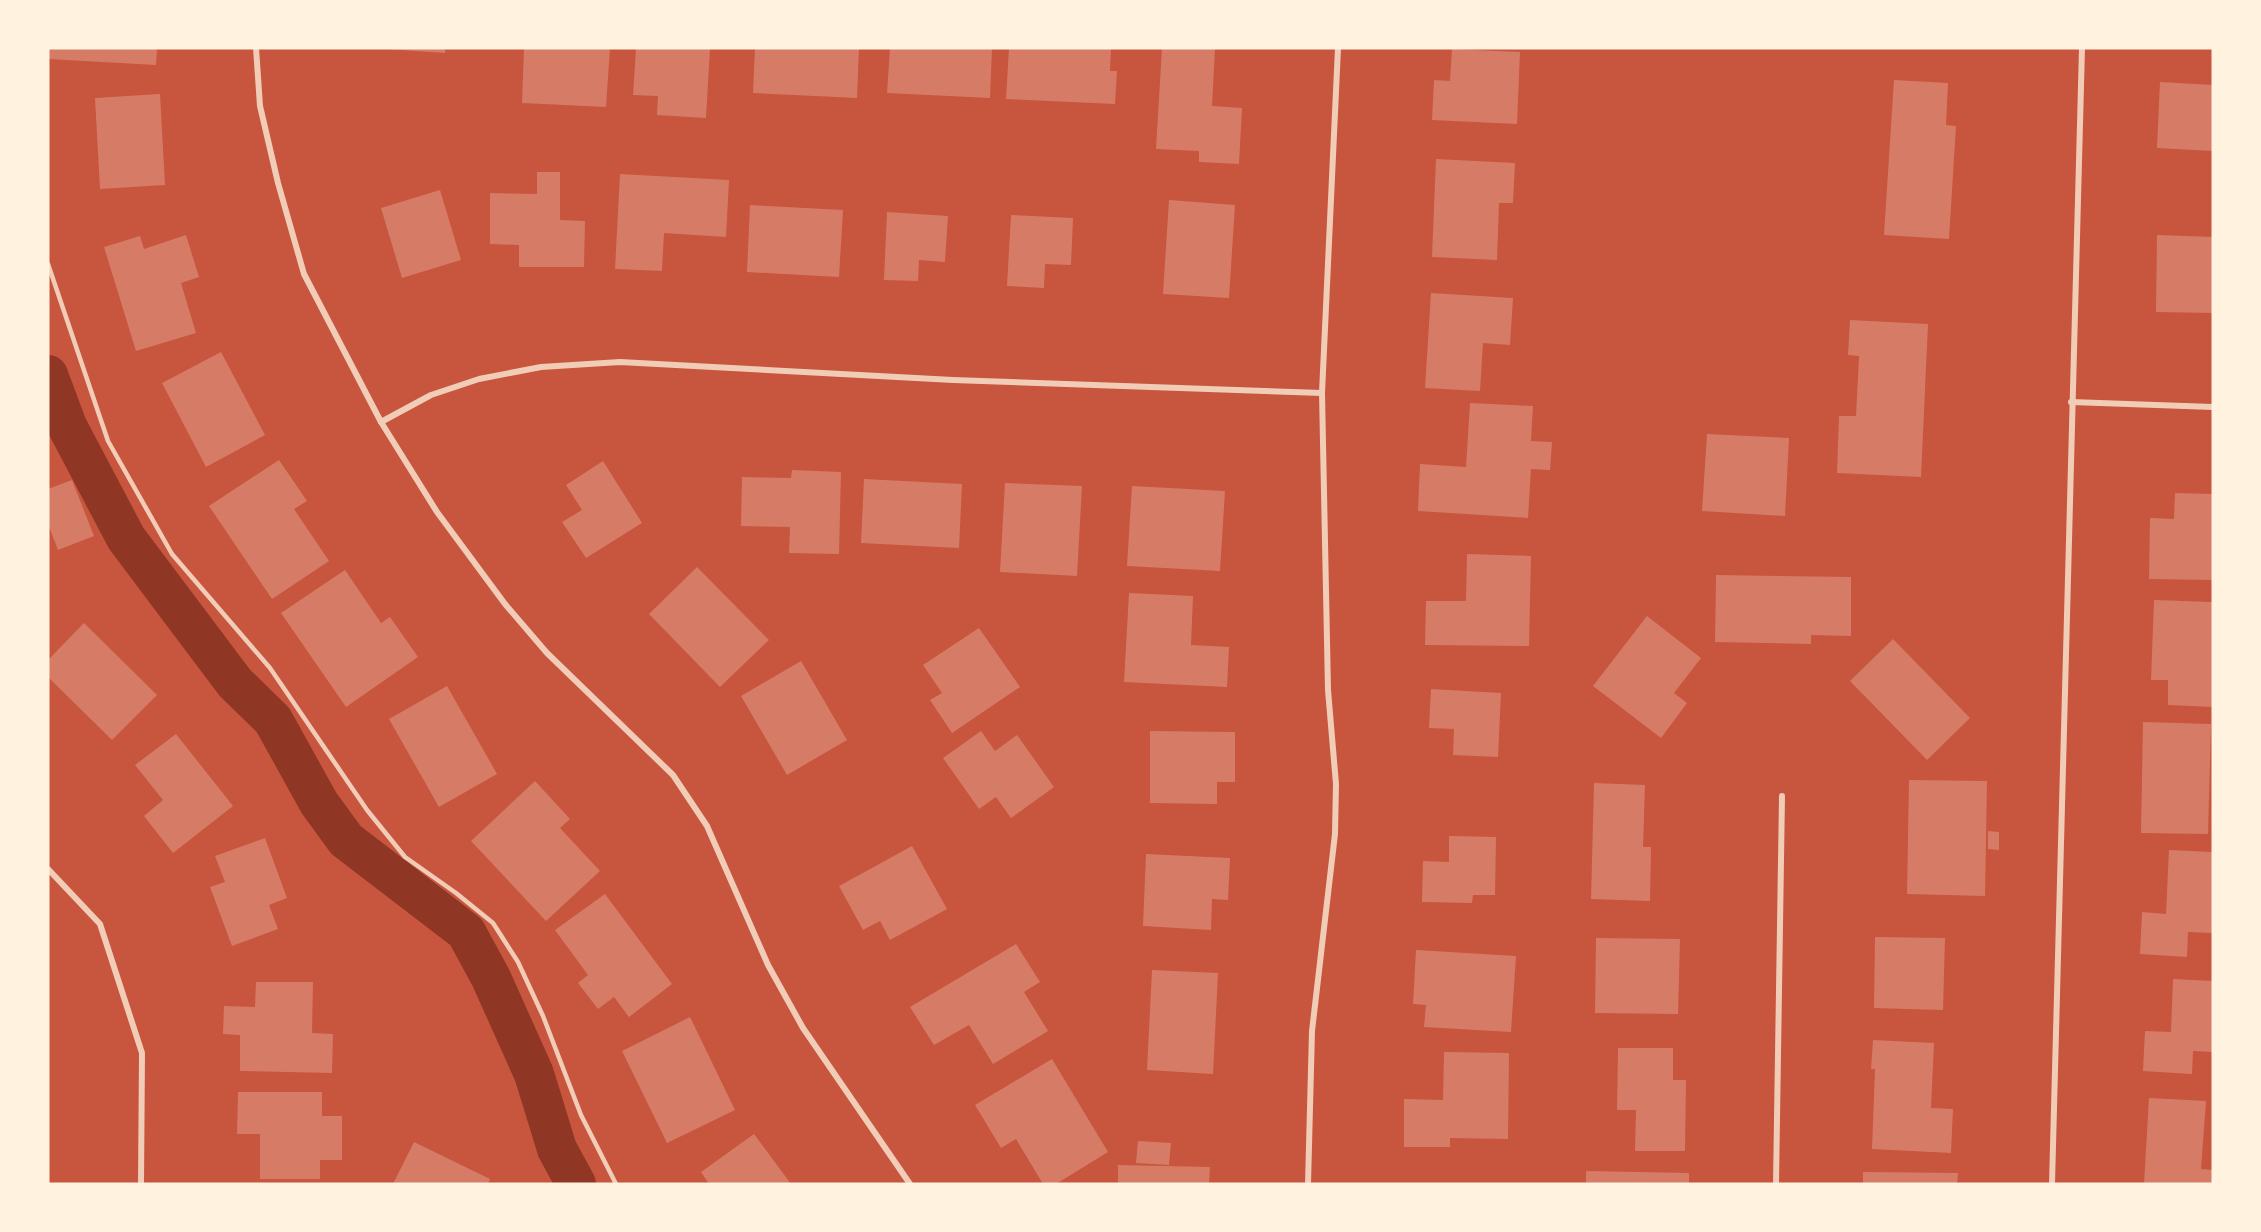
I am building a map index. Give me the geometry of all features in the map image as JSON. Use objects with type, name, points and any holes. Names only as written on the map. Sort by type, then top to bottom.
[{"type":"street","points":[[256,48],[260,106],[278,183],[304,274],[381,423],[437,512],[505,604],[547,653],[673,775],[707,826],[768,965],[803,1028],[910,1184]]},
{"type":"street","points":[[1308,1184],[1312,1031],[1335,834],[1336,784],[1328,690],[1322,393],[1338,48]]},
{"type":"street","points":[[2052,1184],[2082,48]]},
{"type":"street","points":[[381,423],[431,395],[480,379],[541,367],[620,362],[953,380],[1322,393]]},
{"type":"street","points":[[2071,402],[2213,407]]},
{"type":"street","points":[[1776,1184],[1782,796]]},
{"type":"street","points":[[48,869],[100,924],[142,1053],[141,1184]]},
{"type":"lane","points":[[48,264],[108,441],[172,554],[270,668],[367,810],[405,857],[456,893],[493,923],[518,962],[543,1016],[581,1115],[615,1184]]},
{"type":"building","points":[[48,48],[157,48],[156,65],[48,59]]},
{"type":"building","points":[[373,48],[445,48],[445,53]]},
{"type":"building","points":[[524,48],[610,48],[606,107],[522,103]]},
{"type":"building","points":[[636,48],[710,48],[706,118],[657,115],[658,96],[633,95]]},
{"type":"building","points":[[755,48],[859,48],[857,98],[753,93]]},
{"type":"building","points":[[890,48],[992,48],[990,98],[887,93]]},
{"type":"building","points":[[1009,48],[1111,48],[1110,71],[1117,71],[1115,104],[1006,99]]},
{"type":"building","points":[[1162,48],[1215,48],[1212,106],[1242,108],[1239,164],[1199,162],[1199,151],[1156,149]]},
{"type":"building","points":[[1452,49],[1520,52],[1517,124],[1432,120],[1434,80],[1450,81]]},
{"type":"building","points":[[1894,80],[1948,83],[1946,125],[1956,126],[1949,239],[1884,235]]},
{"type":"building","points":[[2160,82],[2213,85],[2213,151],[2157,148]]},
{"type":"building","points":[[160,94],[165,185],[100,189],[95,98]]},
{"type":"building","points":[[1436,159],[1515,163],[1513,203],[1499,203],[1497,260],[1432,257]]},
{"type":"building","points":[[537,172],[560,172],[560,220],[585,221],[584,267],[519,267],[519,245],[490,244],[490,193],[537,194]]},
{"type":"building","points":[[620,174],[729,180],[726,237],[664,233],[662,271],[615,269]]},
{"type":"building","points":[[440,190],[461,260],[402,278],[381,208]]},
{"type":"building","points":[[1169,200],[1235,205],[1229,298],[1163,294]]},
{"type":"building","points":[[750,205],[843,210],[839,277],[747,272]]},
{"type":"building","points":[[887,212],[948,216],[945,262],[919,260],[918,281],[884,280]]},
{"type":"building","points":[[1011,215],[1073,218],[1071,265],[1045,264],[1044,288],[1007,286]]},
{"type":"building","points":[[186,235],[199,277],[181,283],[196,333],[136,351],[104,247],[140,236],[144,249]]},
{"type":"building","points":[[2157,235],[2213,237],[2213,313],[2156,312]]},
{"type":"building","points":[[1431,293],[1513,298],[1510,345],[1483,343],[1480,391],[1425,388]]},
{"type":"building","points":[[1850,320],[1928,324],[1921,477],[1837,473],[1839,416],[1856,416],[1859,356],[1848,355]]},
{"type":"building","points":[[221,352],[265,435],[206,467],[162,383]]},
{"type":"building","points":[[1470,403],[1533,406],[1531,441],[1552,442],[1550,470],[1531,469],[1528,518],[1418,511],[1420,464],[1466,467]]},
{"type":"building","points":[[1707,434],[1789,438],[1785,516],[1702,511]]},
{"type":"building","points":[[279,460],[307,501],[294,509],[329,561],[272,599],[209,506]]},
{"type":"building","points":[[603,461],[642,523],[586,558],[562,522],[582,510],[566,485]]},
{"type":"building","points":[[792,470],[841,472],[839,554],[789,553],[790,527],[741,526],[742,477],[791,478]]},
{"type":"building","points":[[864,479],[962,484],[959,548],[861,543]]},
{"type":"building","points":[[72,480],[94,536],[58,550],[48,524],[48,489]]},
{"type":"building","points":[[1005,483],[1082,486],[1077,576],[1000,572]]},
{"type":"building","points":[[1132,486],[1225,491],[1220,571],[1127,566]]},
{"type":"building","points":[[2175,493],[2213,494],[2213,580],[2149,579],[2150,518],[2174,519]]},
{"type":"building","points":[[1467,554],[1531,556],[1529,646],[1425,645],[1426,601],[1466,601]]},
{"type":"building","points":[[697,567],[769,640],[720,687],[649,614]]},
{"type":"building","points":[[345,570],[381,623],[390,617],[418,657],[346,707],[281,613]]},
{"type":"building","points":[[1716,575],[1851,577],[1851,636],[1811,635],[1811,644],[1715,642]]},
{"type":"building","points":[[1129,593],[1193,596],[1191,645],[1229,647],[1227,687],[1124,682]]},
{"type":"building","points":[[2154,600],[2213,602],[2213,707],[2168,705],[2168,680],[2151,680]]},
{"type":"building","points":[[1647,616],[1701,658],[1674,693],[1687,703],[1661,738],[1593,686]]},
{"type":"building","points":[[84,623],[157,695],[112,740],[48,677],[48,660]]},
{"type":"building","points":[[979,628],[1020,687],[952,733],[930,700],[942,693],[923,665]]},
{"type":"building","points":[[1893,639],[1970,718],[1927,760],[1850,681]]},
{"type":"building","points":[[801,661],[847,740],[787,775],[741,696]]},
{"type":"building","points":[[447,686],[497,774],[439,807],[389,719]]},
{"type":"building","points":[[1431,689],[1501,693],[1498,757],[1453,755],[1454,729],[1429,728]]},
{"type":"building","points":[[2143,722],[2211,724],[2208,834],[2141,833]]},
{"type":"building","points":[[981,731],[995,751],[1017,735],[1054,787],[1011,818],[996,797],[979,809],[943,758]]},
{"type":"building","points":[[1150,731],[1235,732],[1235,782],[1217,782],[1217,804],[1150,803]]},
{"type":"building","points":[[176,734],[233,806],[173,853],[144,816],[163,800],[135,765]]},
{"type":"building","points":[[1909,780],[1987,781],[1985,896],[1907,894]]},
{"type":"building","points":[[535,781],[570,819],[560,828],[600,871],[546,921],[471,841]]},
{"type":"building","points":[[1594,783],[1645,785],[1643,847],[1651,847],[1650,901],[1591,899]]},
{"type":"building","points":[[1988,831],[1999,832],[1999,850],[1988,849]]},
{"type":"building","points":[[1449,836],[1496,837],[1495,895],[1473,895],[1472,903],[1422,902],[1423,861],[1449,862]]},
{"type":"building","points":[[265,838],[287,898],[269,905],[278,929],[232,946],[210,887],[225,882],[215,856]]},
{"type":"building","points":[[912,846],[947,909],[890,940],[880,921],[863,930],[839,886]]},
{"type":"building","points":[[2169,850],[2213,852],[2213,933],[2188,932],[2187,957],[2140,954],[2142,912],[2166,914]]},
{"type":"building","points":[[1146,854],[1230,858],[1228,900],[1212,899],[1211,930],[1143,926]]},
{"type":"building","points":[[605,894],[672,984],[629,1017],[614,997],[598,1009],[578,983],[588,975],[555,930]]},
{"type":"building","points":[[1875,937],[1945,938],[1943,1010],[1874,1008]]},
{"type":"building","points":[[1596,938],[1680,939],[1678,1014],[1595,1013]]},
{"type":"building","points":[[1016,944],[1040,982],[1024,992],[1048,1031],[993,1064],[969,1025],[934,1045],[910,1007]]},
{"type":"building","points":[[1416,950],[1516,956],[1511,1032],[1424,1027],[1426,1005],[1413,1004]]},
{"type":"building","points":[[1152,970],[1218,973],[1213,1074],[1147,1070]]},
{"type":"building","points":[[2173,979],[2213,981],[2213,1052],[2193,1051],[2192,1074],[2143,1071],[2145,1031],[2171,1032]]},
{"type":"building","points":[[256,982],[313,982],[312,1033],[333,1034],[332,1073],[240,1071],[240,1035],[223,1034],[224,1006],[255,1007]]},
{"type":"building","points":[[690,1017],[735,1110],[667,1143],[622,1051]]},
{"type":"building","points":[[1873,1040],[1934,1043],[1931,1108],[1953,1109],[1951,1153],[1872,1149],[1875,1069],[1871,1069]]},
{"type":"building","points":[[1618,1048],[1673,1048],[1673,1080],[1686,1080],[1685,1151],[1635,1151],[1636,1110],[1617,1110]]},
{"type":"building","points":[[1444,1052],[1509,1053],[1508,1139],[1450,1138],[1450,1147],[1404,1147],[1404,1099],[1443,1100]]},
{"type":"building","points":[[1052,1059],[1108,1152],[1056,1184],[1043,1184],[1016,1139],[1001,1148],[975,1105]]},
{"type":"building","points":[[238,1092],[322,1092],[322,1116],[342,1116],[342,1160],[320,1160],[320,1179],[260,1179],[260,1134],[237,1134]]},
{"type":"building","points":[[2149,1098],[2206,1101],[2201,1169],[2213,1170],[2213,1184],[2144,1184]]},
{"type":"building","points":[[754,1134],[791,1184],[709,1184],[701,1172]]},
{"type":"building","points":[[1138,1141],[1171,1143],[1169,1165],[1136,1163]]},
{"type":"building","points":[[414,1142],[490,1179],[488,1184],[393,1184]]},
{"type":"building","points":[[1118,1165],[1210,1167],[1209,1184],[1118,1184]]},
{"type":"building","points":[[1586,1171],[1689,1173],[1689,1184],[1586,1184]]},
{"type":"building","points":[[1863,1172],[1958,1173],[1957,1184],[1863,1184]]},
{"type":"waterway","points":[[48,375],[67,426],[126,538],[235,683],[273,720],[319,803],[346,840],[466,932],[491,978],[534,1074],[557,1149],[576,1184]]}]
